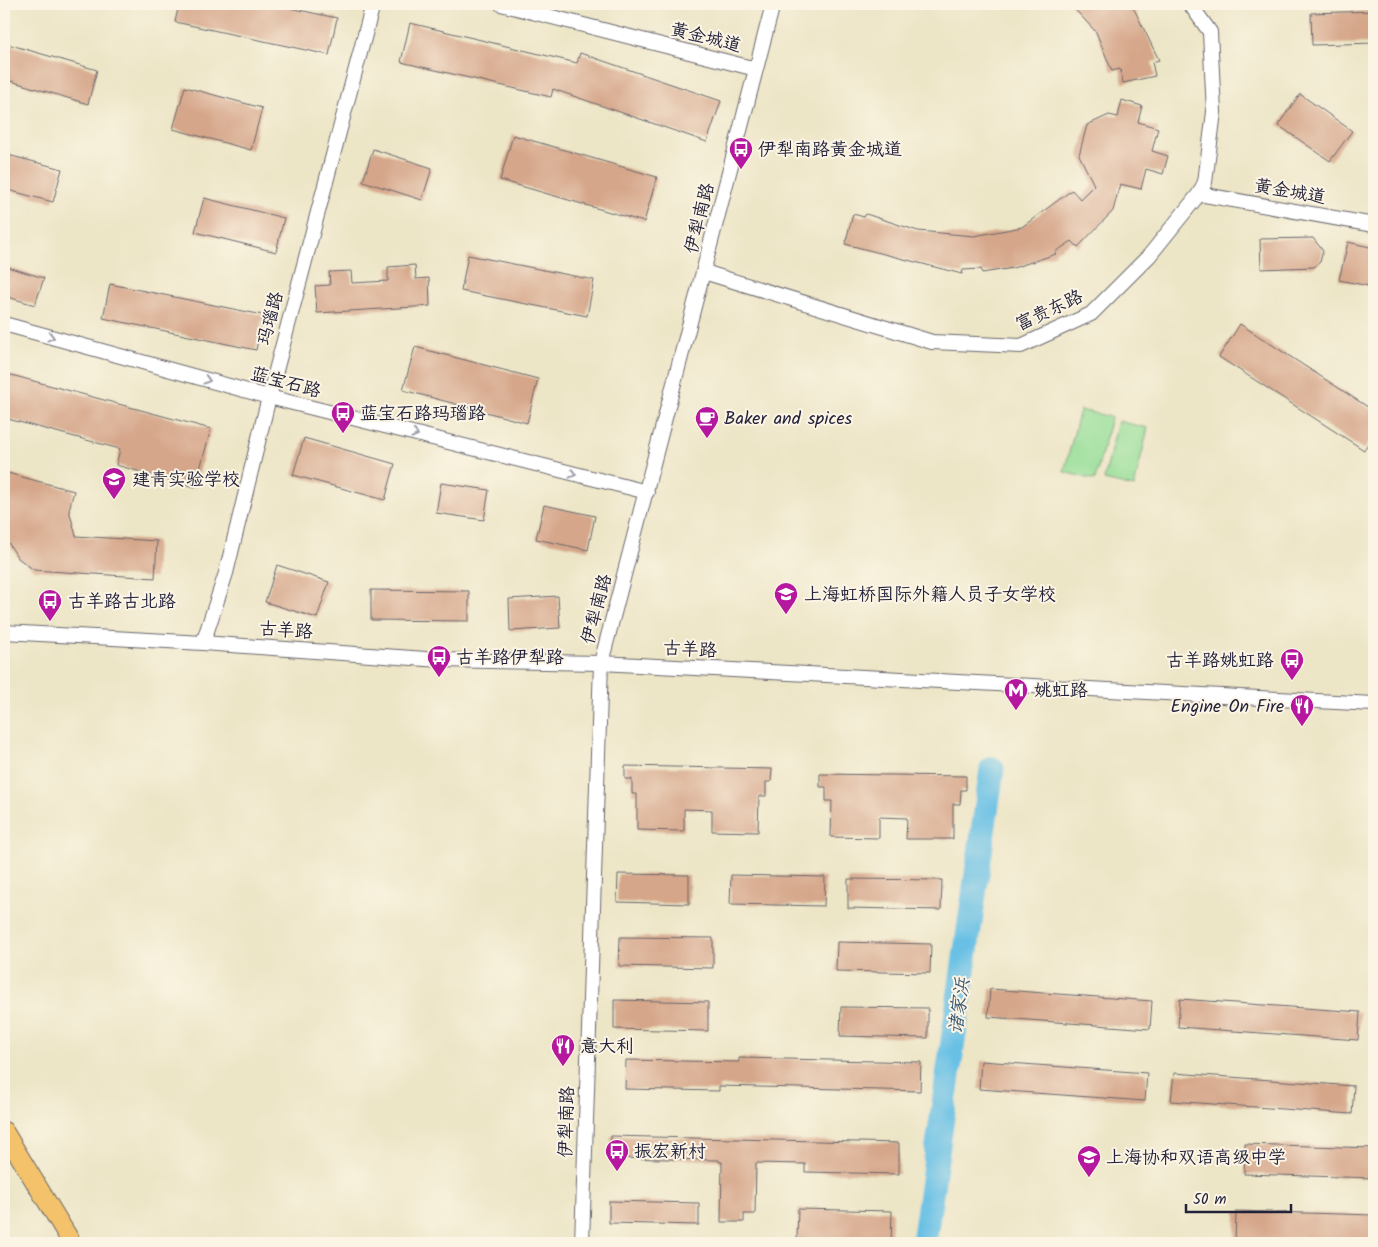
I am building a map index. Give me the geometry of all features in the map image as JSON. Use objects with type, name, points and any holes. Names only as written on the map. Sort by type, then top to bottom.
[{"type":"main road","points":[[4,1131],[72,1243]]},
{"type":"street","name":"玛瑙路","points":[[203,642],[226,573],[269,397],[373,4]]},
{"type":"street","name":"黄金城道","points":[[501,4],[756,69]]},
{"type":"street","name":"伊犁南路","points":[[582,1243],[601,664],[773,4]]},
{"type":"street","name":"富贵东路","points":[[704,272],[932,342],[1021,346],[1091,314],[1149,256],[1199,194],[1205,182],[1214,112],[1210,32],[1190,4]]},
{"type":"street","name":"黄金城道","points":[[1199,194],[1374,225]]},
{"type":"street","name":"蓝宝石路","points":[[4,324],[269,397],[646,492]]},
{"type":"street","name":"古羊路","points":[[4,632],[203,642],[440,660],[601,664],[1374,704]]},
{"type":"green space","points":[[1080,410],[1111,417],[1095,480],[1064,472]]},
{"type":"green space","points":[[1118,421],[1148,428],[1134,487],[1104,480]]},
{"type":"building","points":[[179,4],[270,4],[337,18],[329,55],[175,22]]},
{"type":"building","points":[[1070,4],[1129,4],[1135,11],[1159,60],[1152,62],[1155,76],[1123,83],[1120,69],[1112,71],[1096,32]]},
{"type":"building","points":[[1374,11],[1374,43],[1312,45],[1311,13]]},
{"type":"building","points":[[410,23],[577,63],[580,53],[721,101],[707,142],[553,89],[551,97],[401,62]]},
{"type":"building","points":[[4,43],[97,70],[88,104],[4,79]]},
{"type":"building","points":[[185,87],[262,108],[251,150],[173,129]]},
{"type":"building","points":[[1300,94],[1352,131],[1330,161],[1278,125]]},
{"type":"building","points":[[1122,100],[1142,106],[1138,122],[1158,128],[1152,151],[1168,156],[1163,174],[1146,169],[1141,189],[1120,184],[1113,211],[1078,247],[1072,241],[1055,252],[1056,254],[1013,268],[982,273],[981,269],[963,270],[962,274],[845,244],[853,214],[864,217],[866,214],[918,231],[974,236],[1022,227],[1072,190],[1080,199],[1094,185],[1079,155],[1087,125],[1109,115],[1118,117]]},
{"type":"building","points":[[513,135],[657,177],[644,222],[500,180]]},
{"type":"building","points":[[373,149],[432,168],[422,200],[363,181]]},
{"type":"building","points":[[4,154],[62,169],[53,202],[4,189]]},
{"type":"building","points":[[204,198],[284,218],[276,252],[195,232]]},
{"type":"building","points":[[1313,238],[1323,251],[1320,262],[1314,267],[1261,269],[1260,239]]},
{"type":"building","points":[[1348,242],[1374,248],[1374,287],[1339,280]]},
{"type":"building","points":[[468,255],[594,280],[587,316],[461,291]]},
{"type":"building","points":[[415,265],[416,279],[429,278],[430,306],[317,313],[315,286],[330,285],[329,272],[351,271],[352,283],[388,281],[388,267]]},
{"type":"building","points":[[4,266],[44,278],[35,305],[4,296]]},
{"type":"building","points":[[110,284],[263,315],[256,350],[103,318]]},
{"type":"building","points":[[1240,324],[1374,411],[1374,434],[1364,450],[1219,357]]},
{"type":"building","points":[[415,347],[538,379],[527,423],[403,390]]},
{"type":"building","points":[[4,373],[211,429],[195,487],[116,465],[120,449],[4,418]]},
{"type":"building","points":[[304,438],[395,464],[385,500],[293,475]]},
{"type":"building","points":[[4,472],[74,491],[69,510],[76,536],[157,541],[155,578],[34,570],[18,558],[4,536]]},
{"type":"building","points":[[441,483],[489,490],[484,520],[436,513]]},
{"type":"building","points":[[544,505],[595,516],[588,550],[536,539]]},
{"type":"building","points":[[277,565],[329,582],[317,618],[265,602]]},
{"type":"building","points":[[371,590],[469,591],[469,621],[371,620]]},
{"type":"building","points":[[558,596],[560,628],[510,631],[509,599]]},
{"type":"building","points":[[625,766],[772,769],[771,782],[766,782],[766,796],[759,796],[758,832],[712,831],[712,810],[684,809],[684,831],[637,830],[637,794],[632,794],[632,779],[625,779]]},
{"type":"building","points":[[820,774],[966,776],[966,790],[961,790],[960,804],[953,804],[953,839],[906,839],[907,818],[879,817],[879,838],[831,837],[832,801],[826,801],[826,787],[820,787]]},
{"type":"building","points":[[618,874],[689,875],[689,904],[617,902]]},
{"type":"building","points":[[731,875],[825,877],[824,906],[730,904]]},
{"type":"building","points":[[848,879],[942,880],[941,910],[848,908]]},
{"type":"building","points":[[620,937],[713,938],[713,968],[619,966]]},
{"type":"building","points":[[837,942],[931,944],[930,973],[836,971]]},
{"type":"building","points":[[990,989],[1152,1001],[1150,1029],[988,1017]]},
{"type":"building","points":[[1180,999],[1360,1012],[1358,1040],[1178,1027]]},
{"type":"building","points":[[614,1000],[708,1002],[708,1031],[614,1029]]},
{"type":"building","points":[[841,1007],[928,1008],[928,1038],[840,1036]]},
{"type":"building","points":[[739,1058],[921,1062],[920,1091],[719,1086],[719,1091],[625,1089],[626,1060],[739,1062]]},
{"type":"building","points":[[981,1061],[1147,1073],[1145,1101],[979,1089]]},
{"type":"building","points":[[1174,1073],[1354,1086],[1352,1114],[1171,1101]]},
{"type":"building","points":[[611,1136],[899,1143],[899,1174],[805,1172],[805,1164],[756,1163],[755,1214],[744,1214],[744,1222],[721,1222],[722,1162],[719,1162],[719,1160],[611,1158]]},
{"type":"building","points":[[1245,1144],[1374,1148],[1374,1178],[1244,1174]]},
{"type":"building","points":[[609,1201],[699,1203],[699,1225],[609,1223]]},
{"type":"building","points":[[798,1209],[892,1211],[891,1241],[797,1239]]},
{"type":"building","points":[[1236,1211],[1374,1215],[1374,1243],[1235,1241]]},
{"type":"waterway","name":"诸家浜","points":[[924,1243],[992,769]]},
{"type":"place","name":"伊犁南路黄金城道","points":[[741,170]]},
{"type":"place","name":"蓝宝石路玛瑙路","points":[[343,434]]},
{"type":"place","name":"Baker and spices","points":[[707,439]]},
{"type":"place","name":"建青实验学校","points":[[114,500]]},
{"type":"place","name":"上海虹桥国际外籍人员子女学校","points":[[786,615]]},
{"type":"place","name":"古羊路古北路","points":[[50,622]]},
{"type":"place","name":"古羊路伊犁路","points":[[439,678]]},
{"type":"place","name":"古羊路姚虹路","points":[[1292,681]]},
{"type":"place","name":"姚虹路","points":[[1016,711]]},
{"type":"place","name":"Engine On Fire","points":[[1302,727]]},
{"type":"place","name":"意大利","points":[[563,1067]]},
{"type":"place","name":"振宏新村","points":[[617,1172]]},
{"type":"place","name":"上海协和双语高级中学","points":[[1089,1178]]}]
